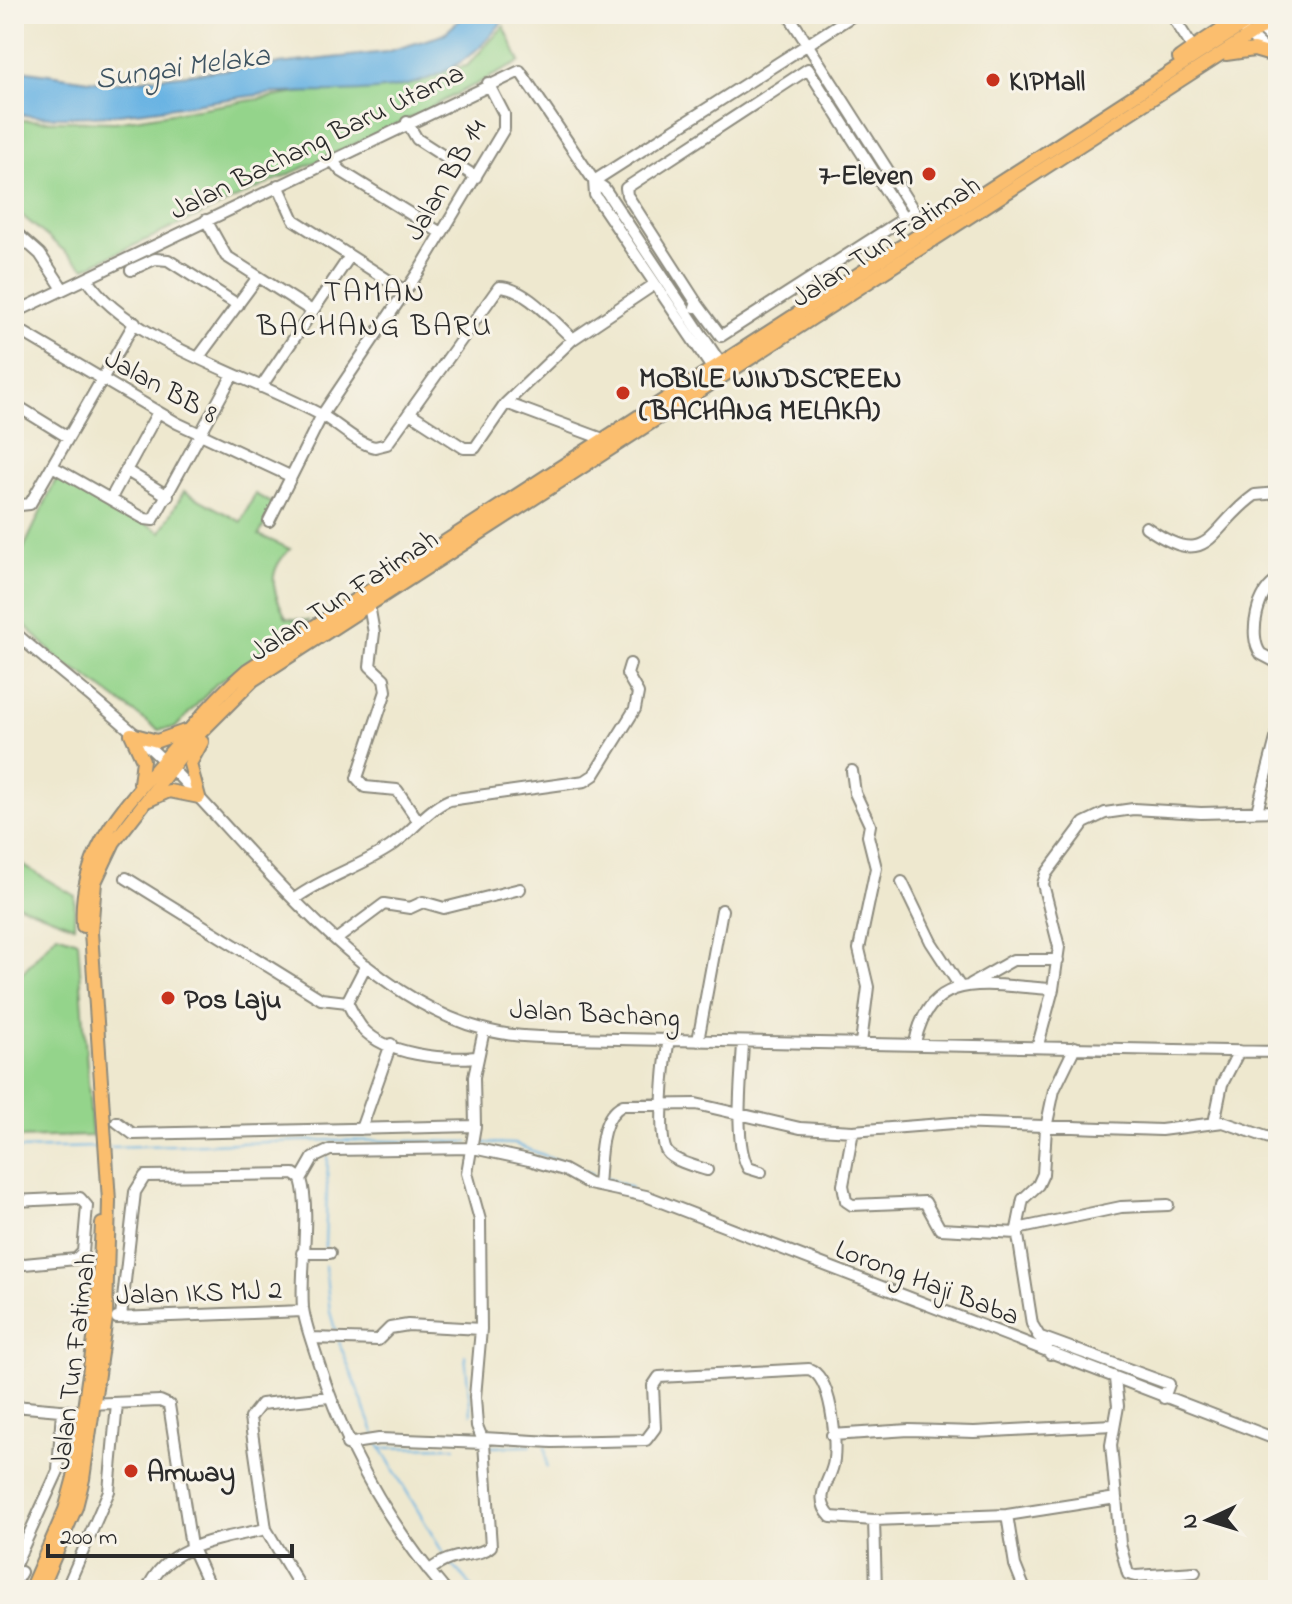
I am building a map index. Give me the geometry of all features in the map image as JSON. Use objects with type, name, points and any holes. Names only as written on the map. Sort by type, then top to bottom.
[{"type":"main road","name":"Jalan Tun Fatimah","points":[[36,1588],[67,1504],[102,1319],[110,1242],[83,896],[94,851],[127,802],[253,680],[1171,70],[1250,23],[1278,17]]},
{"type":"main road","points":[[1171,70],[1191,45],[1250,23]]},
{"type":"main road","name":"Jalan Tun Fatimah","points":[[102,1136],[92,902],[105,859],[142,807],[194,723],[247,670],[603,439],[720,371],[1208,61],[1250,23]]},
{"type":"main road","points":[[1208,61],[1245,50],[1276,54]]},
{"type":"main road","points":[[142,807],[153,797],[169,791],[199,797],[190,764],[219,711]]},
{"type":"main road","points":[[131,734],[166,740],[184,733],[194,723]]},
{"type":"main road","points":[[127,802],[139,784],[144,768],[141,750],[131,734]]},
{"type":"street","points":[[788,14],[909,215]]},
{"type":"street","points":[[594,181],[855,14]]},
{"type":"street","points":[[1171,14],[1191,45]]},
{"type":"street","points":[[1250,23],[1276,54]]},
{"type":"street","points":[[909,215],[721,336],[627,195],[626,188],[808,69],[909,215],[926,230]]},
{"type":"street","name":"Jalan Bachang Baru Utama","points":[[14,313],[514,71],[524,74],[594,181]]},
{"type":"street","name":"Jalan BB 14","points":[[269,521],[322,415],[405,291],[476,177],[505,122],[488,83]]},
{"type":"street","points":[[407,122],[413,137],[476,177]]},
{"type":"street","points":[[331,159],[352,178],[441,233]]},
{"type":"street","points":[[594,181],[595,195],[655,284],[720,371]]},
{"type":"street","points":[[594,181],[604,188],[687,313],[720,371]]},
{"type":"street","points":[[278,185],[294,220],[405,291]]},
{"type":"street","points":[[206,220],[221,251],[312,311]]},
{"type":"street","points":[[14,231],[40,254],[63,289]]},
{"type":"street","points":[[261,387],[350,256]]},
{"type":"street","points":[[131,270],[155,259],[168,260],[238,305]]},
{"type":"street","points":[[198,358],[258,277]]},
{"type":"street","points":[[87,278],[101,298],[135,322],[232,376],[322,415],[369,445],[387,444],[499,287],[508,287],[533,303],[573,339]]},
{"type":"street","points":[[410,413],[464,448],[475,448],[506,403],[573,339],[655,284]]},
{"type":"street","points":[[687,313],[698,305]]},
{"type":"street","points":[[14,500],[20,505],[30,504],[66,436],[135,322]]},
{"type":"street","name":"Jalan BB 8","points":[[14,327],[200,435],[290,476]]},
{"type":"street","points":[[52,466],[149,520],[155,518],[232,376]]},
{"type":"street","points":[[506,403],[603,439]]},
{"type":"street","points":[[14,404],[66,436]]},
{"type":"street","points":[[111,498],[158,412]]},
{"type":"street","points":[[127,471],[168,496]]},
{"type":"street","points":[[1146,527],[1176,545],[1199,548],[1210,543],[1255,495],[1278,493]]},
{"type":"street","points":[[1278,581],[1271,584],[1262,598],[1255,636],[1261,654],[1278,663]]},
{"type":"street","points":[[369,605],[374,633],[370,666],[384,679],[386,691],[357,778],[365,787],[397,790],[419,822]]},
{"type":"street","name":"Jalan Bachang","points":[[14,632],[167,764],[296,898],[366,965],[424,1007],[484,1030],[518,1036],[698,1041],[1038,1045],[1278,1052]]},
{"type":"street","points":[[296,898],[330,876],[379,854],[449,800],[573,785],[594,775],[635,709],[638,693],[629,680],[630,664]]},
{"type":"street","points":[[1257,811],[1278,731]]},
{"type":"street","points":[[852,771],[855,793],[870,825],[868,836],[876,868],[859,949],[868,987],[861,1043]]},
{"type":"street","points":[[1038,1045],[1058,960],[1058,936],[1043,884],[1046,874],[1084,823],[1105,813],[1133,809],[1278,811]]},
{"type":"street","points":[[126,878],[321,999],[347,1002]]},
{"type":"street","points":[[902,882],[931,942],[965,984],[1053,989]]},
{"type":"street","points":[[337,939],[384,904],[410,908],[420,902],[444,908],[520,889]]},
{"type":"street","points":[[698,1041],[722,910]]},
{"type":"street","points":[[915,1043],[926,1009],[934,999],[1013,960],[1058,960]]},
{"type":"street","points":[[347,1002],[366,965]]},
{"type":"street","points":[[347,1002],[366,1032],[391,1044],[428,1058],[476,1057]]},
{"type":"street","points":[[429,1571],[441,1560],[453,1555],[484,1552],[491,1546],[483,1440],[477,1426],[475,1397],[481,1329],[479,1208],[470,1190],[467,1173],[475,1126],[476,1057],[484,1030]]},
{"type":"street","points":[[669,1040],[663,1068],[667,1152],[707,1170]]},
{"type":"street","points":[[743,1042],[741,1116],[745,1165],[761,1172]]},
{"type":"street","points":[[361,1129],[391,1044]]},
{"type":"street","points":[[1048,1352],[1038,1337],[1017,1231],[1023,1199],[1038,1185],[1043,1174],[1046,1128],[1059,1075],[1075,1047]]},
{"type":"street","points":[[1214,1123],[1222,1084],[1239,1051]]},
{"type":"street","points":[[598,1179],[607,1126],[615,1109],[623,1105],[696,1104],[800,1128],[853,1131],[954,1123],[1161,1130],[1223,1122],[1278,1141]]},
{"type":"street","points":[[117,1122],[133,1134],[475,1126]]},
{"type":"street","points":[[853,1131],[843,1185],[846,1201],[852,1205],[921,1201],[931,1206],[940,1229],[1017,1231],[1121,1207],[1168,1205]]},
{"type":"street","points":[[445,1590],[406,1544],[347,1444],[329,1397],[303,1311],[298,1177],[313,1158],[330,1150],[473,1148]]},
{"type":"street","name":"Lorong Haji Baba","points":[[473,1148],[564,1170],[589,1184],[598,1179],[646,1196],[1115,1379],[1165,1394]]},
{"type":"street","points":[[121,1317],[135,1192],[145,1176],[298,1177]]},
{"type":"street","points":[[14,1201],[84,1200],[87,1206],[83,1252],[76,1259],[14,1265]]},
{"type":"street","points":[[302,1253],[330,1253]]},
{"type":"street","name":"Jalan IKS MJ 2","points":[[102,1319],[303,1311]]},
{"type":"street","points":[[311,1338],[378,1340],[390,1328],[408,1325],[481,1329]]},
{"type":"street","points":[[1038,1337],[1169,1384],[1165,1394],[1278,1440]]},
{"type":"street","points":[[347,1444],[379,1439],[646,1440],[655,1428],[653,1386],[659,1377],[809,1369],[822,1377],[828,1391],[834,1461],[822,1494],[826,1512],[837,1519],[1007,1515],[1116,1498]]},
{"type":"street","points":[[1115,1379],[1118,1406],[1113,1425],[1116,1498],[1120,1544],[1128,1574],[1195,1572]]},
{"type":"street","points":[[302,1590],[266,1529],[252,1412],[261,1404],[329,1397]]},
{"type":"street","points":[[14,1406],[62,1410],[160,1401],[172,1410],[191,1546],[211,1590]]},
{"type":"street","points":[[66,1590],[109,1491],[117,1403]]},
{"type":"street","points":[[14,1584],[17,1568],[58,1471],[62,1410]]},
{"type":"street","points":[[832,1435],[909,1430],[988,1432],[1113,1425]]},
{"type":"street","points":[[1007,1515],[1015,1565],[1025,1590]]},
{"type":"street","points":[[874,1520],[876,1590]]},
{"type":"street","points":[[147,1590],[158,1571],[191,1546],[266,1529]]},
{"type":"street","points":[[17,1568],[36,1588]]},
{"type":"green space","points":[[504,26],[520,62],[396,125],[85,268],[14,209],[14,120],[115,122],[467,66]]},
{"type":"green space","points":[[58,475],[161,532],[184,491],[241,522],[255,494],[275,505],[259,535],[290,549],[274,574],[275,590],[286,618],[309,621],[216,684],[175,728],[158,730],[84,675],[63,664],[14,614],[14,569]]},
{"type":"green space","points":[[14,860],[75,896],[74,926],[14,903]]},
{"type":"green space","points":[[57,934],[78,941],[92,1136],[14,1138],[14,982]]},
{"type":"water","points":[[466,14],[508,14],[483,44],[464,60],[442,73],[412,84],[372,90],[267,94],[110,115],[46,117],[14,114],[14,69],[109,83],[386,52],[443,35]]},
{"type":"waterway","points":[[111,1147],[331,1140],[469,1142]]},
{"type":"waterway","points":[[484,1143],[515,1144],[593,1174]]},
{"type":"waterway","points":[[14,1149],[101,1147]]},
{"type":"waterway","points":[[325,1247],[328,1157]]},
{"type":"waterway","points":[[603,1177],[631,1188]]},
{"type":"waterway","points":[[325,1266],[330,1312],[337,1336]]},
{"type":"waterway","points":[[339,1342],[376,1437]]},
{"type":"waterway","points":[[465,1355],[471,1414]]},
{"type":"waterway","points":[[378,1443],[446,1558]]},
{"type":"waterway","points":[[577,1446],[631,1445]]},
{"type":"waterway","points":[[489,1447],[531,1446]]},
{"type":"waterway","points":[[545,1446],[547,1467]]},
{"type":"waterway","points":[[381,1448],[455,1447]]},
{"type":"waterway","points":[[450,1562],[475,1590]]},
{"type":"place","name":"KIPMall","points":[[993,80]]},
{"type":"place","name":"7-Eleven","points":[[929,174]]},
{"type":"place","name":"MOBILE WINDSCREEN (BACHANG MELAKA)","points":[[623,393]]},
{"type":"place","name":"Pos Laju","points":[[168,998]]},
{"type":"place","name":"Amway","points":[[131,1471]]},
{"type":"district","name":"TAMAN BACHANG BARU","points":[[375,308]]},
{"type":"water label","name":"Sungai Melaka","points":[[182,66]]}]
